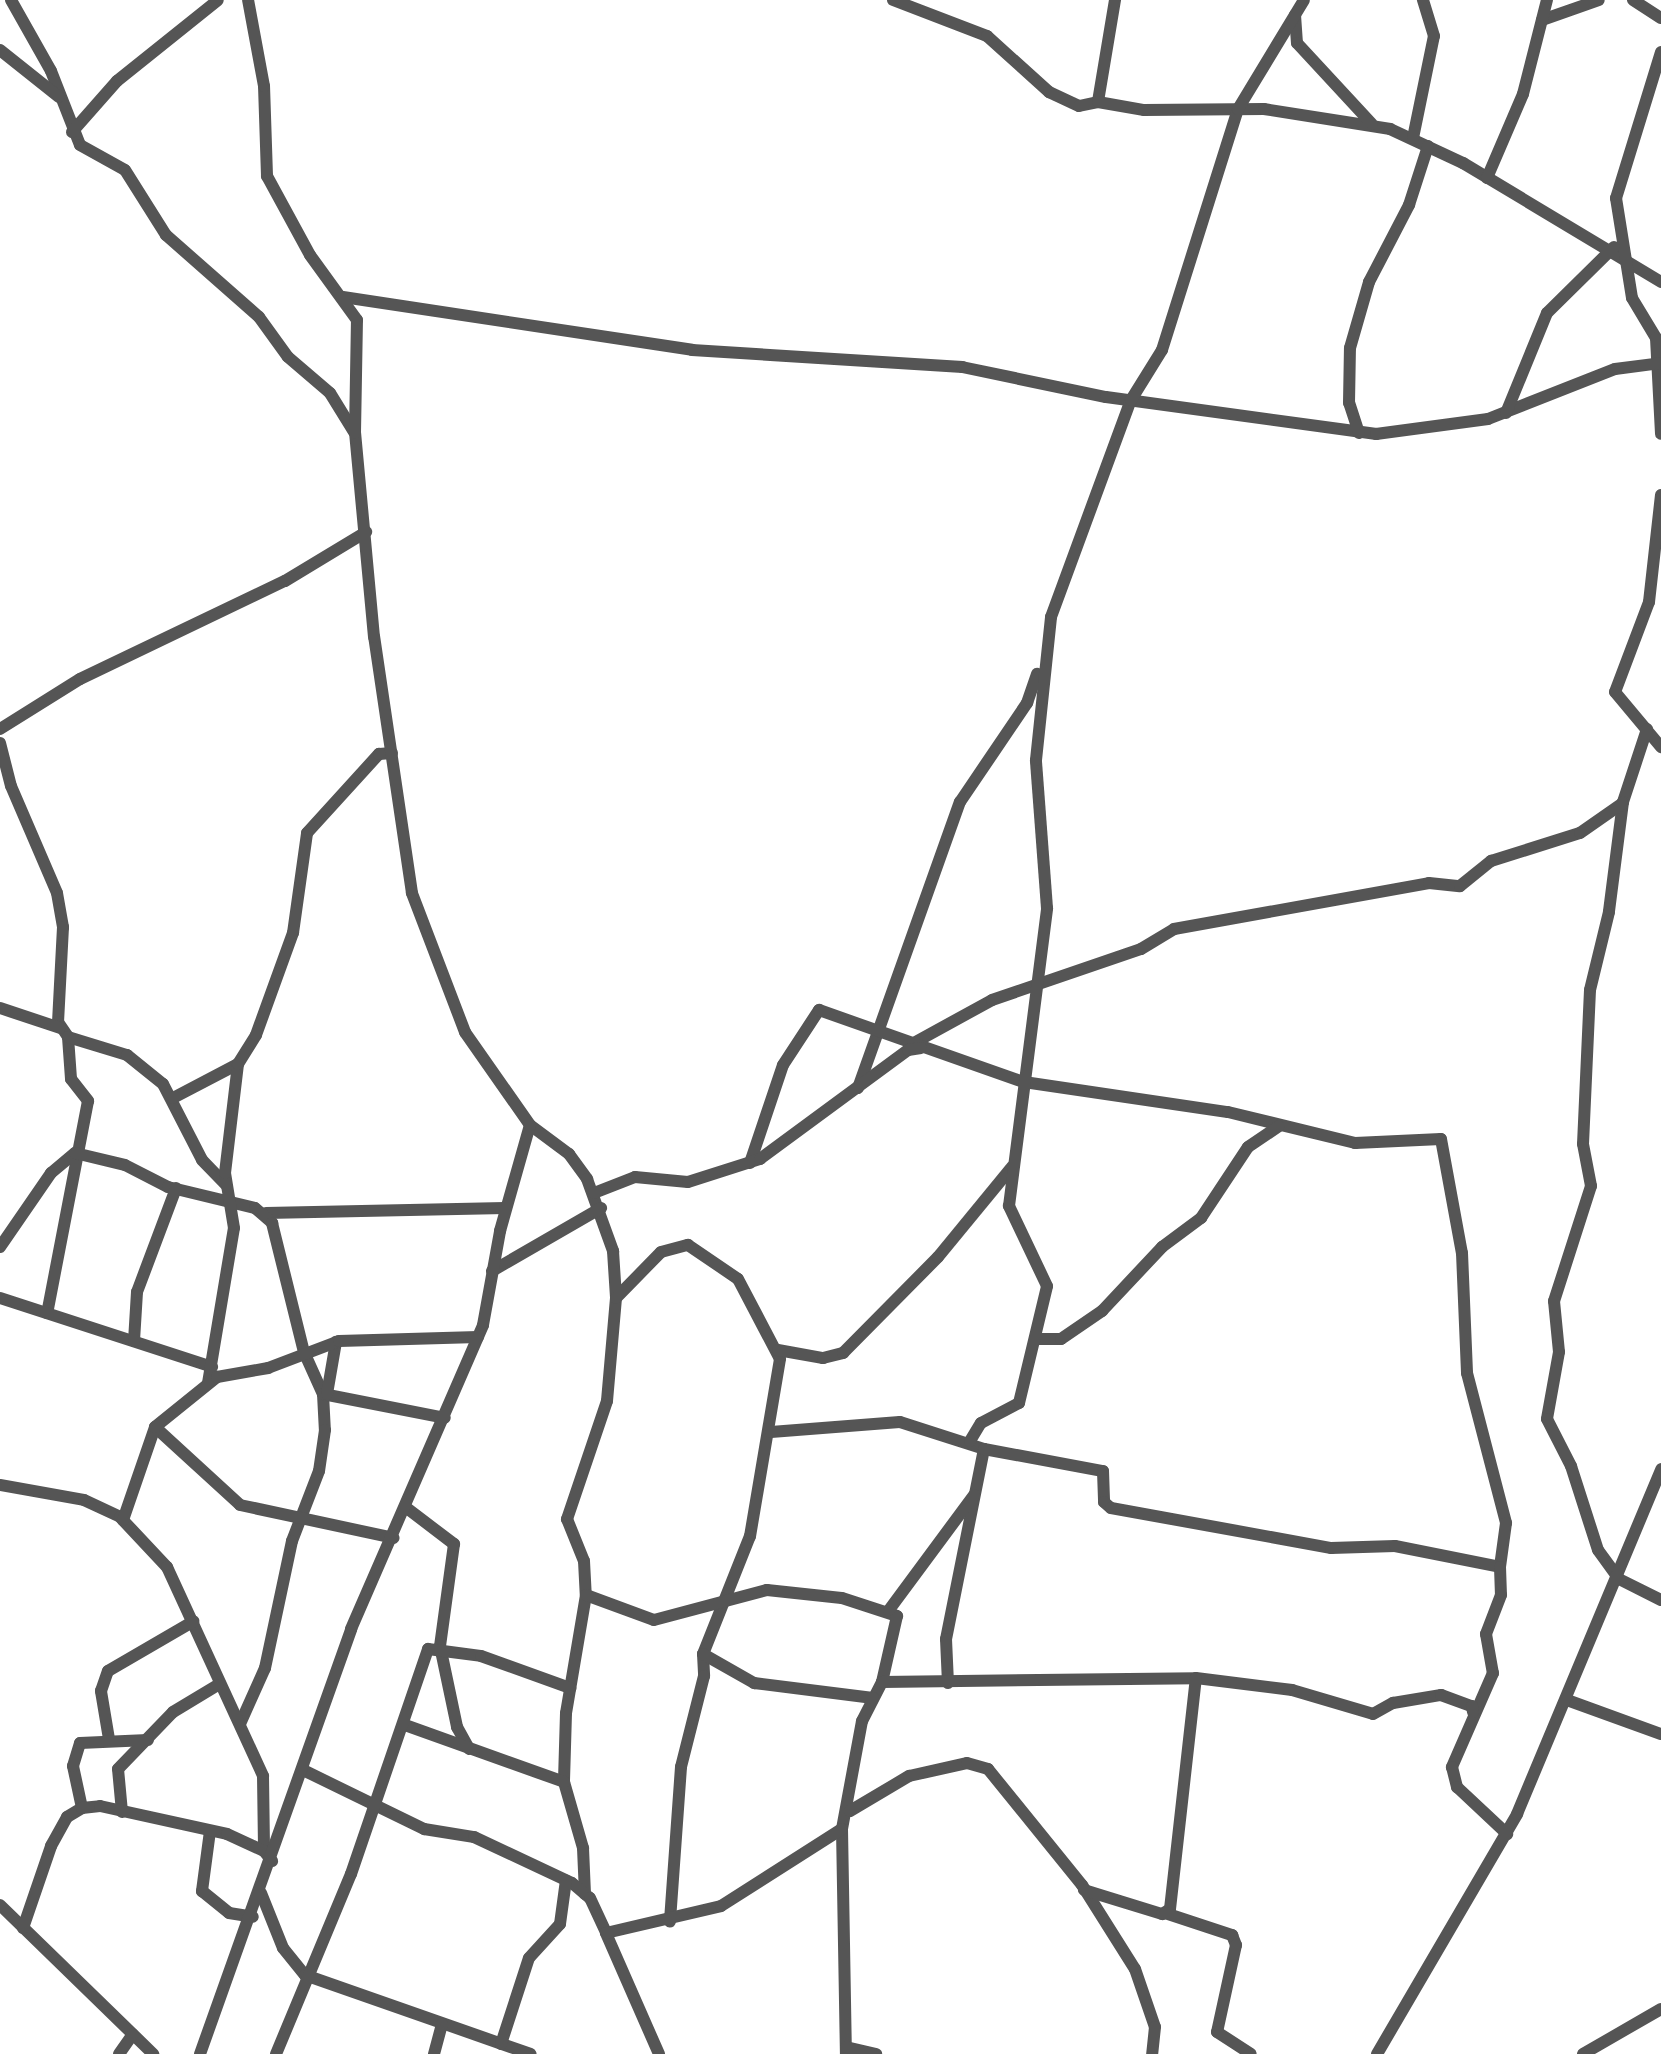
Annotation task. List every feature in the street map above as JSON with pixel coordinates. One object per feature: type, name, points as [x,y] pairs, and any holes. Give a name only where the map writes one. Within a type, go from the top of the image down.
[{"type":"street","points":[[11,0],[80,145],[125,170],[166,235],[218,276],[288,357],[330,393],[355,433]]},
{"type":"street","points":[[72,132],[117,81],[218,0]]},
{"type":"street","points":[[248,0],[264,86],[267,176],[310,254],[357,320],[355,433],[392,753],[422,934],[465,1032],[530,1125],[569,1154],[601,1208],[616,1298],[607,1401],[567,1520],[584,1561],[586,1595],[570,1688],[564,1783],[583,1848],[585,1894]]},
{"type":"street","points":[[893,0],[987,36],[1049,92],[1079,106],[1098,102],[1144,110],[1238,109],[1372,124],[1413,138],[1487,178],[1661,282]]},
{"type":"street","points":[[1098,102],[1115,0]]},
{"type":"street","points":[[970,1441],[981,1423],[1019,1403],[1036,1339],[1045,1273],[1010,1218],[1012,1167],[1047,908],[1037,718],[1058,594],[1131,400],[1162,350],[1238,109],[1304,0]]},
{"type":"street","points":[[1413,138],[1434,36],[1423,0]]},
{"type":"street","points":[[1487,178],[1523,94],[1548,0]]},
{"type":"street","points":[[1542,20],[1599,0]]},
{"type":"street","points":[[1633,0],[1660,17]]},
{"type":"street","points":[[1651,0],[1660,17]]},
{"type":"street","points":[[1295,15],[1302,50],[1372,124]]},
{"type":"street","points":[[0,50],[59,97]]},
{"type":"street","points":[[1661,52],[1639,131],[1618,177],[1623,259],[1632,298],[1656,338],[1661,434]]},
{"type":"street","points":[[1359,433],[1349,403],[1350,348],[1369,282],[1409,205],[1429,146]]},
{"type":"street","points":[[1506,413],[1547,313],[1608,251],[1624,242]]},
{"type":"street","points":[[343,297],[691,350],[962,367],[1131,400],[1227,409],[1359,433],[1417,432],[1506,413],[1615,369],[1659,363]]},
{"type":"street","points":[[330,393],[355,396]]},
{"type":"street","points":[[1661,495],[1649,602],[1615,692],[1661,747]]},
{"type":"street","points":[[0,729],[80,679],[285,581],[366,532]]},
{"type":"street","points":[[859,1087],[881,1033],[922,897],[960,802],[1027,703],[1049,645]]},
{"type":"street","points":[[1647,729],[1623,803],[1590,990],[1583,1144],[1591,1186],[1555,1301],[1559,1352],[1547,1419],[1572,1466],[1598,1550],[1619,1579],[1661,1600]]},
{"type":"street","points":[[0,743],[61,913],[64,1032],[71,1079],[88,1101],[78,1141],[82,1154],[47,1313]]},
{"type":"street","points":[[208,1383],[234,1228],[226,1192],[229,1099],[238,1064],[256,1035],[293,933],[307,833],[379,754],[392,753]]},
{"type":"street","points":[[594,1193],[635,1177],[688,1182],[750,1163],[908,1050],[992,1000],[1140,949],[1174,929],[1429,883],[1460,886],[1491,861],[1580,833],[1623,803]]},
{"type":"street","points":[[0,1008],[127,1055],[173,1098],[202,1160],[226,1192]]},
{"type":"street","points":[[750,1163],[769,1098],[810,1017],[819,1010],[1024,1082],[1227,1112],[1355,1143],[1426,1136],[1444,1145],[1466,1293],[1467,1373],[1506,1523],[1500,1567],[1501,1595],[1486,1634],[1493,1674],[1473,1712],[1454,1758],[1454,1779],[1507,1834]]},
{"type":"street","points":[[173,1098],[238,1064]]},
{"type":"street","points":[[200,2054],[253,1917],[268,1856],[303,1770],[351,1629],[408,1509],[478,1337],[505,1208],[530,1125]]},
{"type":"street","points":[[1036,1339],[1061,1339],[1102,1311],[1162,1247],[1201,1217],[1248,1147],[1279,1126]]},
{"type":"street","points":[[82,1154],[176,1188],[226,1192],[266,1213],[505,1208]]},
{"type":"street","points":[[0,1247],[51,1173],[82,1154]]},
{"type":"street","points":[[778,1350],[823,1358],[843,1353],[938,1257],[1012,1167]]},
{"type":"street","points":[[134,1341],[137,1292],[176,1188]]},
{"type":"street","points":[[492,1271],[601,1208]]},
{"type":"street","points":[[266,1213],[304,1352],[325,1394]]},
{"type":"street","points":[[616,1298],[661,1252],[688,1245],[738,1279],[778,1350],[771,1432],[750,1536],[722,1598],[704,1654],[672,1829],[670,1922]]},
{"type":"street","points":[[0,1298],[212,1367]]},
{"type":"street","points":[[123,1520],[155,1427],[208,1383],[337,1342],[478,1337]]},
{"type":"street","points":[[240,1724],[265,1668],[300,1518],[323,1451],[325,1394],[337,1342]]},
{"type":"street","points":[[325,1394],[445,1418]]},
{"type":"street","points":[[771,1432],[900,1422],[970,1441],[984,1449],[1103,1471],[1104,1502],[1111,1508],[1331,1548],[1395,1546],[1500,1567]]},
{"type":"street","points":[[155,1427],[240,1505],[394,1538]]},
{"type":"street","points":[[948,1683],[946,1639],[979,1489],[984,1449]]},
{"type":"street","points":[[1377,2054],[1507,1834],[1619,1579],[1661,1469]]},
{"type":"street","points":[[0,1485],[84,1500],[123,1520],[167,1567],[194,1621],[218,1685],[240,1724],[263,1776],[268,1856]]},
{"type":"street","points":[[888,1610],[979,1489]]},
{"type":"street","points":[[408,1509],[454,1544],[440,1646],[457,1727],[469,1749]]},
{"type":"street","points":[[586,1595],[654,1620],[722,1598],[767,1590],[888,1610],[897,1616],[898,1631],[882,1682],[873,1698],[855,1748],[850,1811],[842,1829],[846,2050],[876,2054]]},
{"type":"street","points":[[109,1739],[100,1691],[108,1671],[194,1621]]},
{"type":"street","points":[[276,2054],[305,1975],[351,1874],[373,1805],[405,1725],[417,1672],[428,1649],[440,1646],[570,1688]]},
{"type":"street","points":[[704,1654],[754,1683],[873,1698]]},
{"type":"street","points":[[882,1682],[948,1683],[1058,1676],[1196,1678],[1292,1690],[1373,1714],[1393,1703],[1441,1695],[1472,1706],[1473,1712]]},
{"type":"street","points":[[1165,1913],[1196,1678]]},
{"type":"street","points":[[122,1812],[118,1769],[173,1712],[218,1685]]},
{"type":"street","points":[[1567,1700],[1661,1734]]},
{"type":"street","points":[[405,1725],[564,1783]]},
{"type":"street","points":[[82,1808],[75,1749],[80,1742],[109,1739],[148,1740]]},
{"type":"street","points":[[850,1811],[909,1776],[967,1763],[988,1769],[1084,1890],[1144,1989],[1155,2027],[1152,2054]]},
{"type":"street","points":[[303,1770],[435,1833],[474,1837],[566,1880],[585,1894],[606,1933],[659,2054]]},
{"type":"street","points":[[23,1928],[51,1846],[67,1817],[82,1808],[122,1812],[210,1830],[268,1856]]},
{"type":"street","points":[[606,1933],[670,1922],[746,1893],[842,1829]]},
{"type":"street","points":[[210,1830],[202,1891],[229,1913],[253,1917]]},
{"type":"street","points":[[501,2043],[528,1958],[560,1924],[566,1880]]},
{"type":"street","points":[[1084,1890],[1232,1935],[1236,1945],[1217,2032],[1251,2054]]},
{"type":"street","points":[[261,1893],[283,1948],[305,1975],[531,2054]]},
{"type":"street","points":[[0,1905],[153,2054]]},
{"type":"street","points":[[1583,2054],[1661,2009]]},
{"type":"street","points":[[434,2054],[442,2024]]},
{"type":"street","points":[[120,2054],[133,2034]]}]
